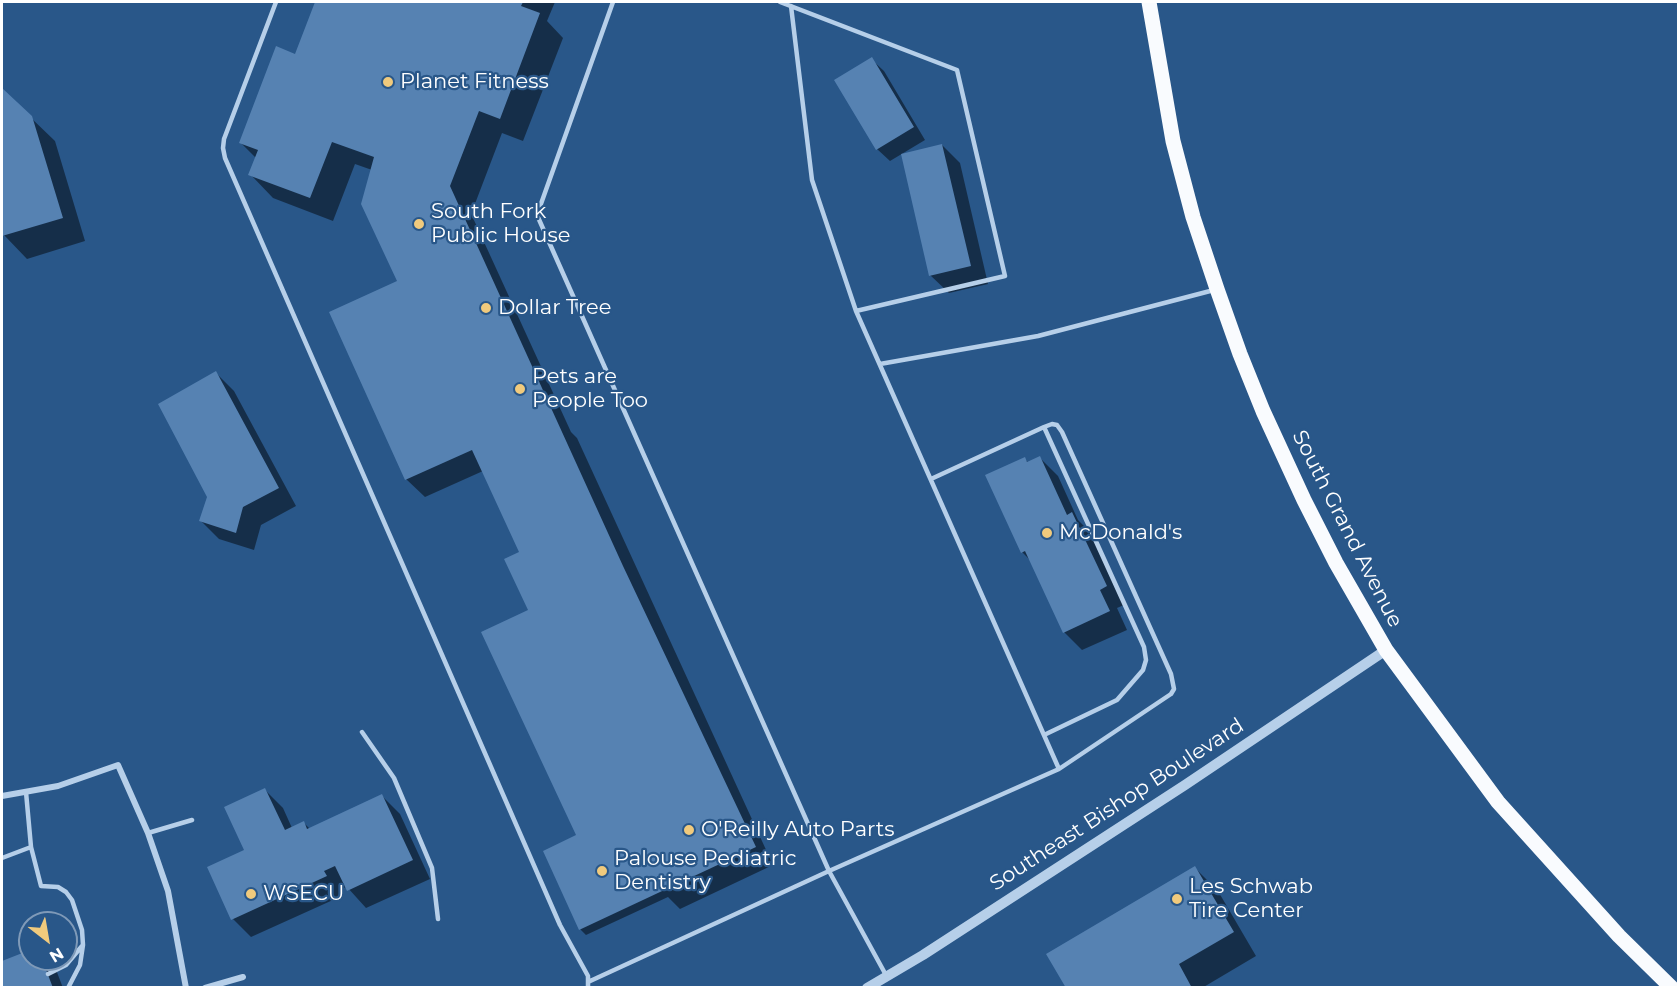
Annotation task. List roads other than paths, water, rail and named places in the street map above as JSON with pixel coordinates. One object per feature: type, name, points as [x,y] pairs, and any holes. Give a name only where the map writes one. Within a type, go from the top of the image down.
[{"type":"main road","name":"South Grand Avenue","points":[[1149,2],[1173,141],[1217,289],[1240,354],[1304,500],[1336,563],[1386,650],[1498,802],[1619,936],[1672,987]]},
{"type":"street","name":"Southeast Bishop Boulevard","points":[[867,987],[887,977],[1185,785],[1386,650]]},
{"type":"street","points":[[2,796],[58,786],[118,765],[148,833],[168,891],[186,987]]},
{"type":"street","points":[[205,987],[243,977]]},
{"type":"lane","points":[[276,2],[224,138],[225,158],[560,925],[588,976],[588,985],[829,871],[1059,769],[1171,694],[1174,688],[1172,674],[1062,432],[1056,425],[1044,427],[931,479]]},
{"type":"lane","points":[[613,2],[537,215],[829,871],[887,977]]},
{"type":"lane","points":[[780,2],[957,70],[1005,276],[856,311]]},
{"type":"lane","points":[[791,6],[812,180],[856,311],[1059,769]]},
{"type":"lane","points":[[880,364],[1038,336],[1217,289]]},
{"type":"lane","points":[[1044,427],[1144,647],[1146,660],[1143,670],[1117,700],[1044,735]]},
{"type":"lane","points":[[362,732],[394,778],[432,868],[438,919]]},
{"type":"lane","points":[[26,792],[31,847],[41,886],[58,887],[66,892],[72,900],[82,930],[83,945],[80,965],[68,987]]},
{"type":"lane","points":[[148,833],[192,820]]},
{"type":"lane","points":[[2,858],[31,847]]},
{"type":"lane","points":[[48,974],[66,965],[83,945]]},
{"type":"place","name":"Planet Fitness","points":[[388,82]]},
{"type":"place","name":"South Fork Public House","points":[[419,224]]},
{"type":"place","name":"Dollar Tree","points":[[486,308]]},
{"type":"place","name":"Pets are People Too","points":[[520,389]]},
{"type":"place","name":"McDonald's","points":[[1047,533]]},
{"type":"place","name":"O'Reilly Auto Parts","points":[[689,830]]},
{"type":"place","name":"Palouse Pediatric Dentistry","points":[[602,871]]},
{"type":"place","name":"WSECU","points":[[251,894]]},
{"type":"place","name":"Les Schwab Tire Center","points":[[1177,899]]}]
